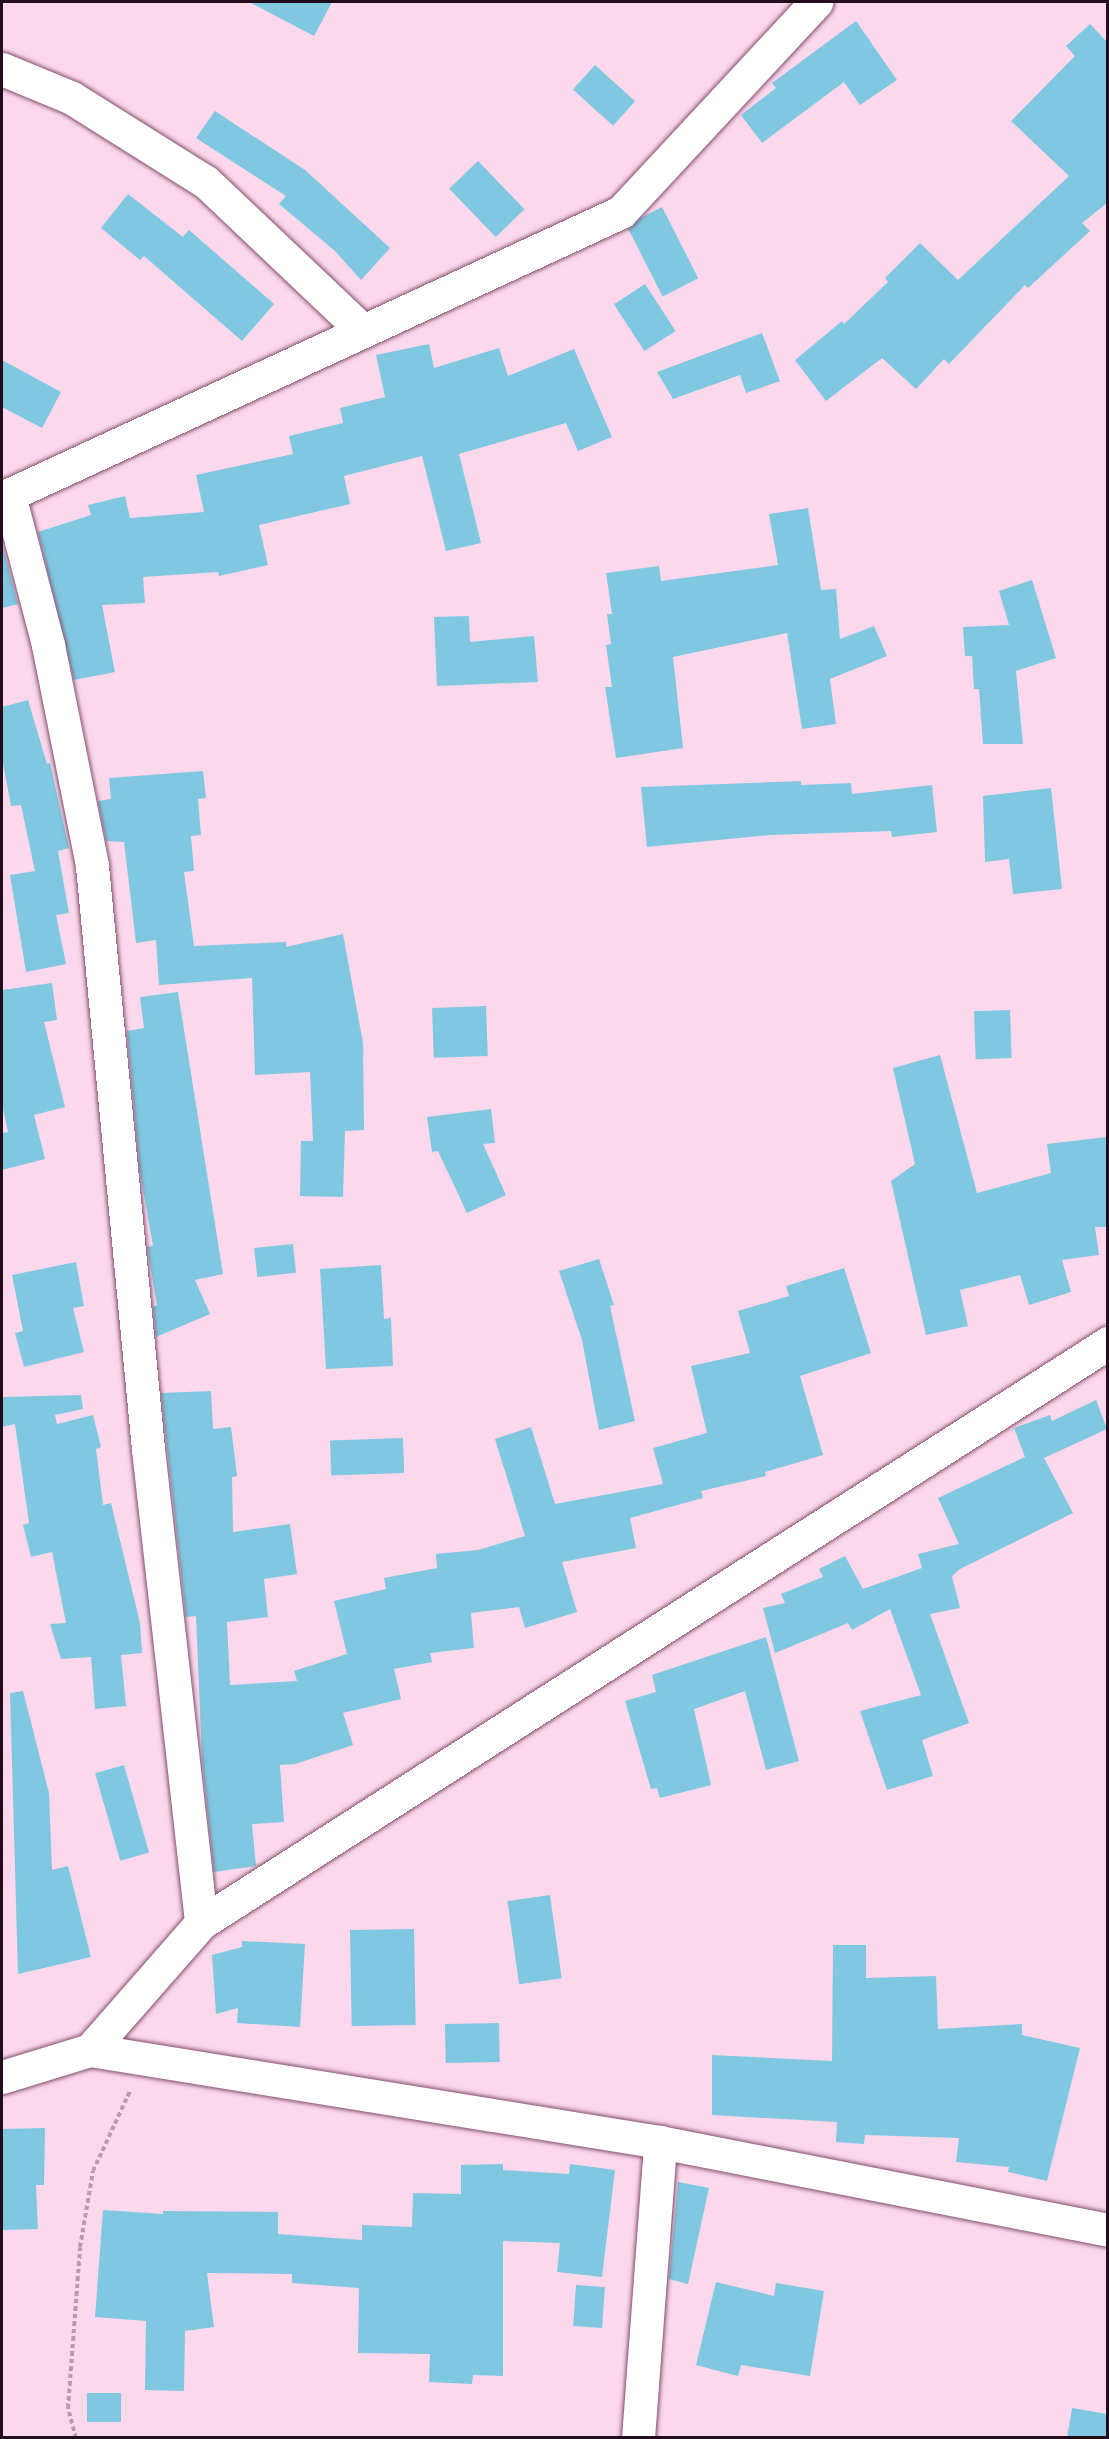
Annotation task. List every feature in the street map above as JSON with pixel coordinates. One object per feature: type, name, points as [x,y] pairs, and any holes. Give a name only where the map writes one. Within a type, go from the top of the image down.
[{"type":"street","points":[[201,1923],[148,1449],[92,866],[48,645],[5,497],[621,212],[816,2]]},
{"type":"street","points":[[2,69],[72,98],[206,182],[363,332]]},
{"type":"street","points":[[90,2050],[201,1923],[1107,1342]]},
{"type":"street","points":[[2,2077],[90,2050],[145,2061],[660,2142],[1107,2230]]},
{"type":"street","points":[[638,2438],[660,2142]]},
{"type":"path","points":[[76,2438],[68,2408],[80,2247],[93,2171],[145,2061]]},
{"type":"building","points":[[249,2],[332,2],[314,36]]},
{"type":"building","points":[[856,21],[897,80],[860,105],[844,82],[762,143],[741,115],[776,88],[772,83]]},
{"type":"building","points":[[1090,24],[1107,42],[1107,203],[1082,223],[1090,231],[1028,288],[1025,285],[949,364],[944,359],[916,389],[882,358],[826,401],[795,360],[842,321],[844,324],[888,282],[885,278],[920,243],[958,280],[1069,176],[1011,121],[1075,56],[1066,46]]},
{"type":"building","points":[[595,65],[635,101],[613,126],[573,90]]},
{"type":"building","points":[[215,111],[305,170],[390,248],[361,280],[335,251],[279,204],[286,196],[196,138]]},
{"type":"building","points":[[478,161],[525,209],[496,237],[449,189]]},
{"type":"building","points":[[128,194],[183,237],[189,230],[274,304],[242,341],[144,256],[140,260],[101,228]]},
{"type":"building","points":[[662,207],[698,278],[663,296],[626,225]]},
{"type":"building","points":[[645,284],[675,331],[644,351],[614,304]]},
{"type":"building","points":[[762,333],[780,381],[746,393],[740,375],[673,399],[657,372]]},
{"type":"building","points":[[429,344],[434,368],[499,348],[508,376],[574,349],[612,437],[578,451],[566,423],[459,454],[481,543],[446,551],[422,456],[344,476],[350,504],[259,525],[268,565],[219,576],[218,572],[143,577],[145,603],[102,605],[115,672],[74,680],[38,532],[91,515],[88,505],[125,496],[130,518],[204,512],[196,475],[293,454],[289,436],[343,423],[340,408],[385,397],[376,355]]},
{"type":"building","points":[[2,360],[61,392],[42,428],[2,407]]},
{"type":"building","points":[[808,508],[821,590],[836,589],[840,639],[874,626],[887,656],[830,679],[836,724],[802,729],[787,633],[673,657],[683,748],[616,758],[605,687],[612,687],[606,645],[611,644],[607,614],[612,614],[606,573],[659,566],[661,581],[778,565],[769,514]]},
{"type":"building","points":[[2,543],[18,604],[2,608]]},
{"type":"building","points":[[1032,580],[1056,658],[1016,671],[1023,744],[983,744],[979,689],[974,689],[972,656],[965,656],[963,627],[1009,625],[999,591]]},
{"type":"building","points":[[469,616],[470,642],[534,636],[538,682],[437,686],[434,617]]},
{"type":"building","points":[[28,700],[47,764],[50,763],[69,848],[58,851],[69,913],[56,915],[66,964],[26,972],[10,875],[35,871],[21,805],[11,806],[2,758],[2,707]]},
{"type":"building","points":[[203,771],[206,798],[198,799],[201,835],[191,836],[194,871],[184,872],[194,946],[286,942],[286,947],[343,934],[363,1043],[364,1130],[345,1131],[343,1197],[300,1196],[301,1141],[313,1141],[310,1072],[255,1075],[252,978],[159,985],[156,940],[136,943],[124,842],[106,841],[98,801],[111,799],[109,778]]},
{"type":"building","points":[[801,781],[801,785],[851,783],[852,794],[932,785],[937,832],[892,837],[891,831],[770,835],[647,847],[641,787]]},
{"type":"building","points":[[1051,788],[1062,889],[1013,894],[1009,859],[985,862],[983,796]]},
{"type":"building","points":[[52,983],[57,1020],[44,1022],[65,1107],[34,1115],[45,1159],[2,1170],[2,1133],[8,1132],[2,1104],[2,990]]},
{"type":"building","points":[[178,992],[223,1274],[195,1280],[210,1314],[156,1337],[153,1307],[157,1305],[147,1247],[153,1246],[140,1172],[127,1031],[144,1028],[140,997]]},
{"type":"building","points":[[486,1006],[488,1056],[434,1058],[432,1008]]},
{"type":"building","points":[[1010,1010],[1012,1058],[976,1059],[974,1011]]},
{"type":"building","points":[[940,1055],[977,1193],[1051,1173],[1047,1144],[1107,1137],[1107,1227],[1095,1227],[1099,1255],[1062,1260],[1071,1292],[1029,1305],[1020,1275],[960,1290],[968,1326],[926,1335],[891,1181],[915,1164],[893,1068]]},
{"type":"building","points":[[491,1109],[495,1143],[483,1144],[506,1195],[467,1213],[438,1151],[432,1152],[427,1117]]},
{"type":"building","points":[[293,1244],[296,1273],[257,1277],[254,1248]]},
{"type":"building","points":[[599,1259],[614,1305],[610,1306],[635,1421],[599,1430],[582,1340],[559,1271]]},
{"type":"building","points":[[76,1262],[84,1306],[73,1308],[84,1352],[24,1367],[15,1333],[23,1331],[12,1275]]},
{"type":"building","points":[[381,1265],[384,1319],[391,1318],[393,1366],[326,1369],[320,1269]]},
{"type":"building","points":[[844,1268],[871,1353],[800,1376],[823,1455],[765,1472],[766,1476],[701,1491],[703,1498],[630,1518],[636,1548],[562,1562],[577,1612],[525,1628],[519,1607],[471,1613],[474,1648],[430,1653],[432,1662],[394,1669],[401,1699],[343,1713],[353,1745],[295,1764],[280,1765],[284,1822],[252,1824],[256,1866],[214,1872],[202,1759],[196,1616],[186,1617],[161,1393],[211,1391],[213,1429],[231,1427],[237,1476],[232,1477],[233,1532],[290,1524],[297,1574],[264,1579],[268,1617],[227,1622],[230,1685],[297,1681],[294,1671],[347,1654],[334,1601],[386,1589],[384,1578],[437,1568],[436,1554],[478,1550],[525,1536],[495,1439],[531,1427],[555,1504],[663,1484],[653,1448],[707,1433],[691,1366],[750,1353],[738,1311],[789,1296],[786,1286]]},
{"type":"building","points":[[81,1395],[83,1409],[55,1415],[57,1424],[93,1415],[101,1447],[96,1449],[103,1505],[111,1503],[140,1623],[142,1653],[121,1655],[126,1706],[95,1709],[91,1657],[61,1659],[50,1624],[66,1623],[52,1552],[31,1557],[23,1525],[29,1523],[15,1424],[2,1427],[2,1397]]},
{"type":"building","points":[[1096,1400],[1107,1429],[1044,1458],[1073,1513],[960,1569],[952,1576],[960,1608],[930,1614],[969,1723],[922,1740],[933,1776],[887,1790],[860,1711],[921,1695],[890,1609],[852,1630],[848,1623],[775,1653],[763,1608],[785,1603],[781,1594],[823,1577],[819,1569],[845,1556],[863,1589],[922,1568],[918,1554],[959,1544],[938,1498],[1025,1457],[1014,1428],[1050,1415],[1052,1421]]},
{"type":"building","points":[[403,1438],[404,1473],[331,1476],[330,1441]]},
{"type":"building","points":[[766,1637],[799,1761],[766,1770],[745,1691],[694,1709],[711,1785],[660,1798],[657,1788],[651,1789],[625,1701],[656,1692],[652,1675]]},
{"type":"building","points":[[23,1691],[49,1793],[52,1870],[68,1866],[91,1957],[18,1974],[10,1693]]},
{"type":"building","points":[[124,1765],[149,1852],[120,1861],[95,1773]]},
{"type":"building","points":[[550,1895],[562,1978],[519,1984],[507,1901]]},
{"type":"building","points":[[414,1929],[416,2025],[352,2026],[350,1930]]},
{"type":"building","points":[[242,1941],[305,1944],[300,2027],[237,2023],[238,2008],[216,2014],[212,1955],[242,1947]]},
{"type":"building","points":[[833,1945],[866,1945],[866,1978],[936,1976],[938,2029],[1022,2024],[1022,2035],[1080,2048],[1047,2181],[1008,2172],[1009,2167],[956,2162],[959,2138],[865,2135],[864,2144],[836,2142],[837,2122],[712,2115],[712,2055],[832,2061]]},
{"type":"building","points":[[499,2023],[500,2062],[446,2063],[445,2024]]},
{"type":"building","points":[[45,2128],[44,2185],[36,2185],[38,2229],[2,2230],[2,2129]]},
{"type":"building","points":[[503,2164],[503,2170],[569,2174],[570,2164],[615,2170],[602,2277],[557,2272],[560,2243],[503,2241],[503,2376],[473,2375],[472,2384],[429,2382],[430,2354],[358,2353],[359,2288],[292,2283],[292,2274],[207,2273],[214,2327],[185,2331],[184,2391],[145,2390],[146,2321],[95,2317],[103,2210],[163,2214],[163,2211],[278,2212],[278,2234],[362,2240],[362,2225],[412,2227],[413,2193],[461,2194],[461,2165]]},
{"type":"building","points":[[678,2182],[709,2188],[688,2284],[669,2279]]},
{"type":"building","points":[[716,2282],[774,2296],[776,2283],[824,2291],[810,2376],[741,2365],[738,2376],[696,2365]]},
{"type":"building","points":[[576,2285],[605,2287],[602,2328],[573,2326]]},
{"type":"building","points":[[87,2393],[121,2393],[121,2422],[87,2422]]},
{"type":"building","points":[[1072,2408],[1107,2414],[1107,2438],[1067,2438]]}]
